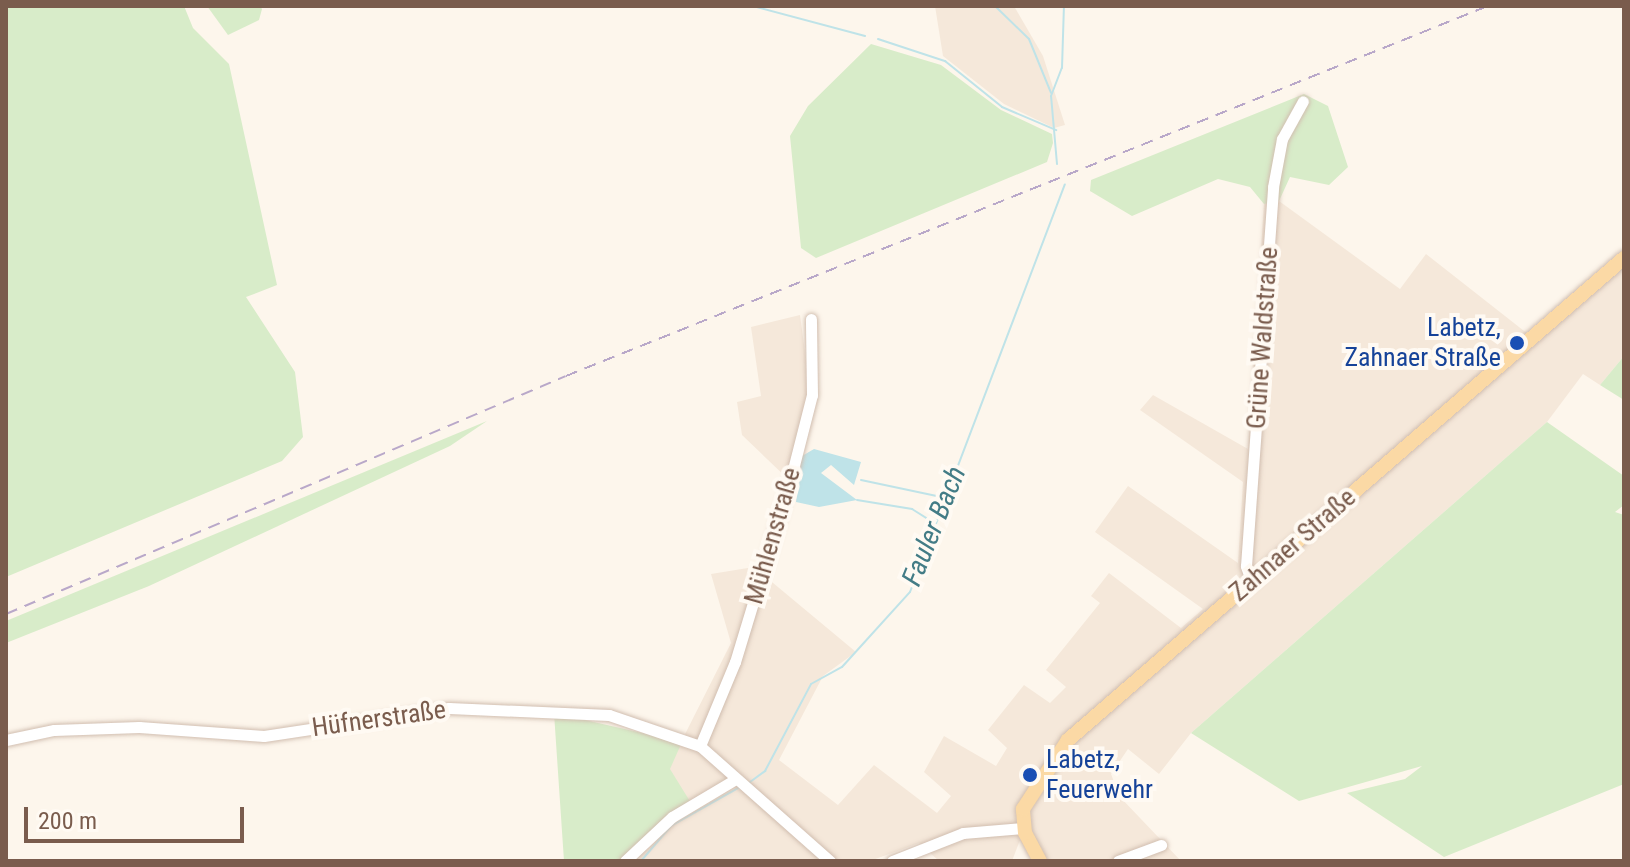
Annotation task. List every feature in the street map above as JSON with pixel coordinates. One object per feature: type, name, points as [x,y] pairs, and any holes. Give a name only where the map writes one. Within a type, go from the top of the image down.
[{"type":"main road","name":"Zahnaer Straße","points":[[1023,828],[1026,796],[1063,746],[1624,258]]},
{"type":"main road","points":[[1023,828],[1040,861]]},
{"type":"street","name":"Grüne Waldstraße","points":[[1251,580],[1246,566],[1273,187],[1282,139],[1303,101]]},
{"type":"street","name":"Mühlenstraße","points":[[700,746],[755,604],[790,481],[812,395],[811,319]]},
{"type":"street","name":"Hüfnerstraße","points":[[6,740],[54,730],[139,727],[264,736],[380,715],[507,707],[635,719],[700,746],[746,793],[828,860]]},
{"type":"street","points":[[625,861],[672,817],[735,781]]},
{"type":"street","points":[[892,861],[963,833],[1023,828]]},
{"type":"street","points":[[1118,861],[1161,845]]},
{"type":"shaded area","points":[[935,6],[1014,6],[1043,56],[1065,125],[1054,128],[1004,104],[943,56]]},
{"type":"shaded area","points":[[1279,201],[1400,289],[1426,254],[1528,334],[1624,265],[1624,356],[1600,385],[1583,374],[1547,422],[1191,733],[1159,774],[1128,749],[1111,774],[1120,797],[1181,861],[1034,861],[1020,840],[1012,861],[939,861],[919,843],[870,861],[621,861],[731,643],[711,574],[754,567],[856,652],[823,676],[779,760],[838,805],[874,765],[937,813],[951,796],[924,772],[944,736],[996,766],[1007,748],[988,730],[1024,685],[1050,703],[1066,687],[1046,670],[1100,603],[1091,596],[1109,573],[1181,628],[1203,609],[1095,532],[1128,486],[1238,563],[1243,482],[1140,410],[1153,395],[1248,449],[1264,204]]},
{"type":"shaded area","points":[[800,315],[810,390],[788,479],[742,435],[737,402],[761,396],[751,327]]},
{"type":"green space","points":[[6,6],[184,6],[193,28],[229,64],[277,285],[246,297],[295,372],[303,437],[282,461],[6,577]]},
{"type":"green space","points":[[207,6],[260,6],[262,9],[259,20],[228,35]]},
{"type":"green space","points":[[871,44],[941,65],[1001,110],[1052,134],[1053,143],[1047,162],[816,258],[801,248],[790,136],[808,106]]},
{"type":"green space","points":[[1304,94],[1328,106],[1348,167],[1329,185],[1290,177],[1279,201],[1264,204],[1250,187],[1218,179],[1132,216],[1090,191],[1091,180]]},
{"type":"green space","points":[[1624,356],[1624,400],[1600,385]]},
{"type":"green space","points":[[487,421],[450,446],[149,586],[6,643],[6,621]]},
{"type":"green space","points":[[1547,422],[1624,476],[1624,505],[1615,512],[1624,515],[1624,784],[1444,857],[1347,793],[1405,779],[1422,766],[1299,801],[1191,733]]},
{"type":"green space","points":[[554,713],[682,742],[670,769],[691,803],[621,861],[564,861]]},
{"type":"water","points":[[814,449],[861,462],[854,485],[831,465],[821,473],[857,500],[819,507],[796,502],[802,456]]},
{"type":"waterway","points":[[753,6],[865,36]]},
{"type":"waterway","points":[[995,6],[1029,39],[1051,93]]},
{"type":"waterway","name":"Fauler Bach","points":[[1057,164],[1051,96],[1062,68],[1064,6]]},
{"type":"waterway","points":[[878,39],[945,61],[1002,107],[1056,130]]},
{"type":"waterway","name":"Fauler Bach","points":[[750,782],[765,771],[811,684],[842,667],[910,592],[1065,185]]},
{"type":"waterway","points":[[861,480],[946,498]]},
{"type":"waterway","points":[[857,500],[912,509],[934,523]]},
{"type":"waterway","name":"Fauler Bach","points":[[641,861],[671,826],[740,787]]},
{"type":"railway","points":[[6,614],[566,376],[1488,6]]},
{"type":"place","name":"Labetz, Zahnaer Straße","points":[[1517,343]]},
{"type":"place","name":"Labetz, Feuerwehr","points":[[1030,775]]}]
